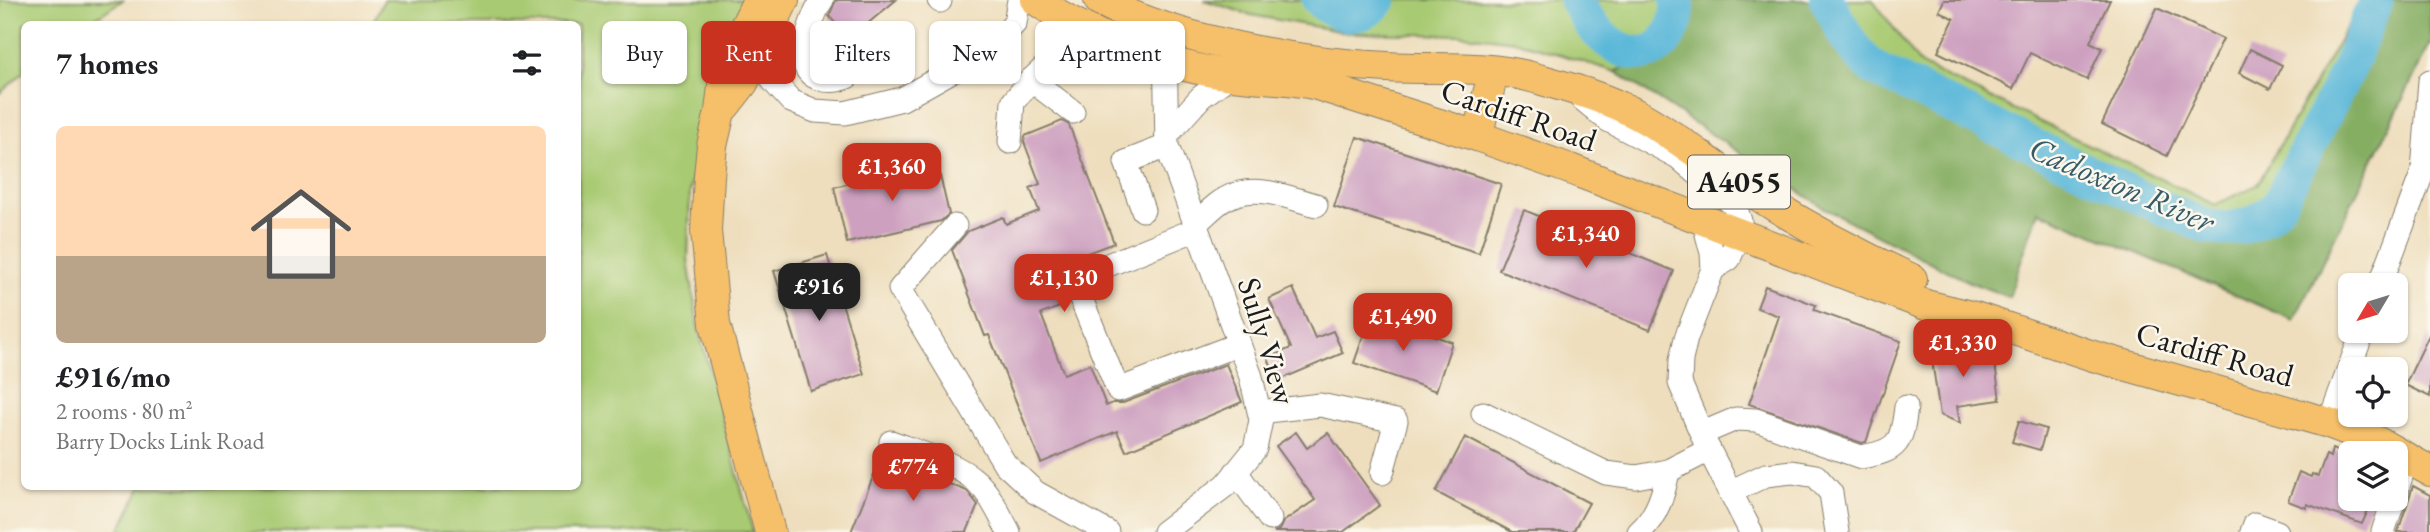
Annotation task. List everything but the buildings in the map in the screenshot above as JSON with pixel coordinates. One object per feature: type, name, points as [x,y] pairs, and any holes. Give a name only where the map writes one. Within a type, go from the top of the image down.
[{"type":"main road","points":[[758,0],[724,77],[712,146],[706,231],[715,324],[770,532]]},
{"type":"main road","points":[[772,21],[783,0]]},
{"type":"main road","name":"Cardiff Road","points":[[1037,0],[1072,20]]},
{"type":"main road","name":"Cardiff Road","points":[[1099,0],[1150,21]]},
{"type":"main road","name":"Cardiff Road","points":[[1185,32],[1299,57],[1365,66],[1494,71],[1532,77],[1567,87],[1637,114],[1672,134],[1807,226],[1864,258],[1934,290],[1975,317]]},
{"type":"main road","name":"Cardiff Road","points":[[1185,64],[1231,75],[1298,80],[1477,136],[1926,305],[1975,317],[2092,356],[2329,422],[2358,433],[2418,464]]},
{"type":"main road","points":[[1477,136],[1494,71]]},
{"type":"main road","points":[[720,112],[742,84]]},
{"type":"street","points":[[813,21],[822,0]]},
{"type":"street","points":[[776,84],[791,101],[815,111],[845,113],[902,99],[991,49],[1015,23],[1019,0]]},
{"type":"street","points":[[1010,142],[1013,103],[1031,80],[1057,56],[1072,20]]},
{"type":"street","points":[[810,30],[803,55],[804,65],[810,72]]},
{"type":"street","points":[[1143,210],[1126,162],[1167,141],[1201,97],[1231,75]]},
{"type":"street","points":[[1031,80],[1073,112]]},
{"type":"street","name":"Sully View","points":[[1164,532],[1189,525],[1226,485],[1255,449],[1261,419],[1251,377],[1167,141],[1166,84]]},
{"type":"street","points":[[1567,87],[1608,120],[1678,157],[1735,206],[1740,221],[1740,233],[1729,259],[1713,269]]},
{"type":"street","points":[[2385,273],[2423,171],[2429,91]]},
{"type":"street","points":[[1239,344],[1118,390],[1073,279],[1196,227],[1223,200],[1236,194],[1267,192],[1315,205]]},
{"type":"street","points":[[1703,219],[1712,253],[1713,269],[1686,338],[1680,383],[1751,532]]},
{"type":"street","points":[[954,226],[900,289],[1005,464],[1035,492],[1107,532]]},
{"type":"street","points":[[2329,422],[2359,343]]},
{"type":"street","points":[[1260,412],[1320,405],[1396,421],[1382,473]]},
{"type":"street","points":[[1483,413],[1606,473],[1636,477],[1668,471],[1736,419],[1756,420],[1861,457],[1879,455],[1894,446],[1903,435],[1906,407]]},
{"type":"street","points":[[891,442],[960,470],[975,481],[993,501],[1009,532]]},
{"type":"street","points":[[1640,532],[1647,526],[1664,492],[1668,471]]},
{"type":"street","points":[[1236,472],[1270,519]]},
{"type":"street","points":[[1730,492],[1766,475],[1792,472],[1816,477],[1831,493],[1838,532]]},
{"type":"street","points":[[2383,532],[2390,511]]},
{"type":"street","points":[[2252,532],[2255,524],[2277,532]]},
{"type":"green space","points":[[0,0],[123,0],[91,21],[21,21],[21,75],[0,93]]},
{"type":"green space","points":[[384,0],[750,0],[741,21],[701,21],[701,84],[716,84],[705,110],[690,191],[688,259],[698,327],[753,532],[119,532],[140,490],[581,490],[581,21],[374,21]]},
{"type":"green space","points":[[1204,0],[1677,0],[1677,14],[1674,26],[1660,45],[1616,72],[1516,41],[1465,35],[1350,33],[1251,15]]},
{"type":"green space","points":[[1677,0],[1827,0],[1853,46],[1875,69],[2046,152],[2206,215],[2239,214],[2268,198],[2347,71],[2376,0],[2430,0],[2430,44],[2294,320],[2038,211],[2009,297],[1967,281],[1826,209],[1616,72],[1650,52],[1668,36],[1677,14]]},
{"type":"green space","points":[[1827,0],[1873,0],[1921,65],[2215,205],[2257,185],[2362,0],[2376,0],[2347,71],[2266,216],[2249,225],[2156,205],[1875,69],[1853,46]]},
{"type":"waterway","name":"Cadoxton River","points":[[1319,0],[1334,10],[1350,14],[1365,11],[1379,0]]},
{"type":"waterway","name":"Cadoxton River","points":[[1576,0],[1589,21],[1608,41],[1628,52],[1639,53],[1650,52],[1668,37],[1676,19],[1677,0]]},
{"type":"waterway","name":"Cadoxton River","points":[[1827,0],[1853,46],[1875,69],[2156,205],[2207,227],[2227,229],[2249,225],[2266,216],[2278,205],[2347,71],[2376,0]]}]
